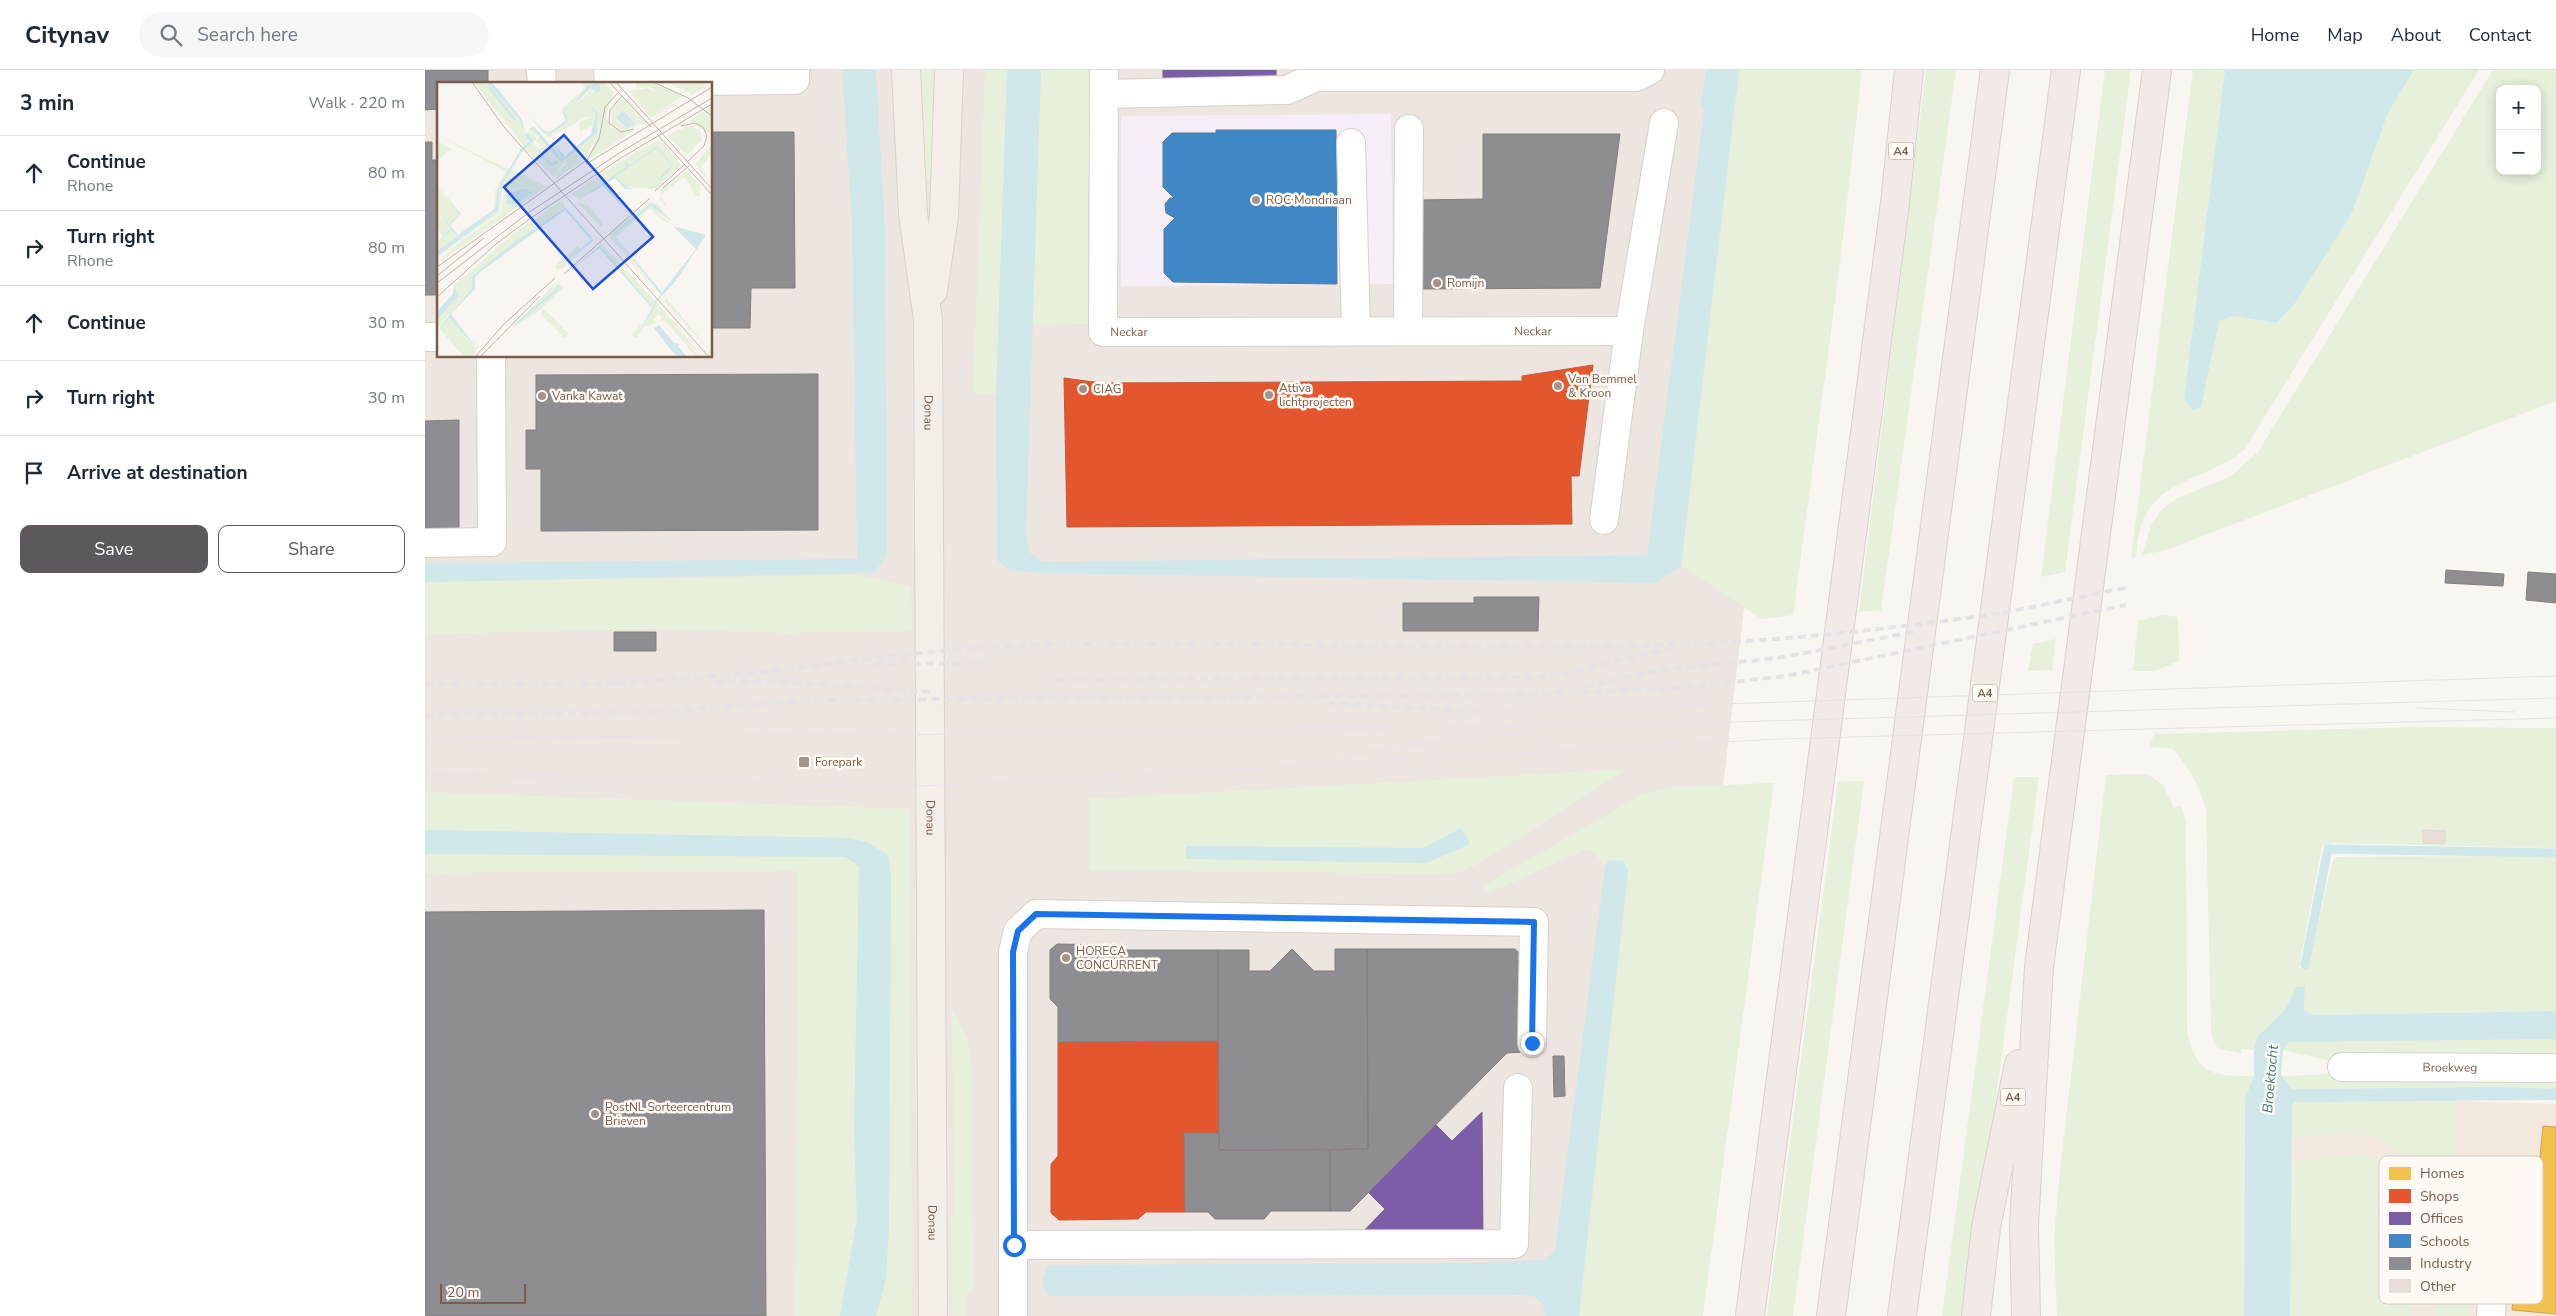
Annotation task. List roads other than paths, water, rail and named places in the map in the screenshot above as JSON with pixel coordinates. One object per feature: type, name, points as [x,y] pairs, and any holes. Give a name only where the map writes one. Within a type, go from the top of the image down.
[{"type":"highway","name":"A4","points":[[1750,1316],[1887,272],[1909,70]]},
{"type":"highway","points":[[1831,1316],[1995,70]]},
{"type":"highway","name":"A4","points":[[1902,1316],[2066,70]]},
{"type":"highway","name":"A4","points":[[1976,1316],[1986,1227],[2039,967],[2157,70]]},
{"type":"highway","name":"A4","points":[[2026,1316],[2024,1225],[2039,967]]},
{"type":"main road","name":"Donau","points":[[906,70],[913,214],[929,320],[933,1316]]},
{"type":"main road","name":"Donau","points":[[929,320],[944,216],[949,70]]},
{"type":"street","points":[[608,70],[609,82],[795,80],[795,70]]},
{"type":"street","points":[[1104,82],[1287,90],[1316,78],[1386,73],[1636,77],[1649,70]]},
{"type":"street","name":"Neckar","points":[[1104,82],[1103,332],[1629,331]]},
{"type":"street","points":[[1604,520],[1629,331],[1664,123]]},
{"type":"street","points":[[1408,331],[1409,129]]},
{"type":"street","points":[[1351,143],[1356,331]]},
{"type":"street","points":[[425,543],[492,542],[491,358]]},
{"type":"street","points":[[1013,1316],[1013,952],[1018,931],[1036,914],[1534,922],[1532,1043]]},
{"type":"street","name":"Broekweg","points":[[2342,1066],[2556,1068]]},
{"type":"street","points":[[1014,1245],[1513,1244],[1519,1088]]},
{"type":"water","points":[[842,70],[876,70],[885,230],[887,541],[886,556],[874,573],[425,582],[425,563],[857,559],[852,225]]},
{"type":"water","points":[[1007,70],[1041,70],[1026,533],[1030,553],[1043,562],[1647,555],[1704,111],[1701,103],[1706,70],[1739,70],[1681,566],[1656,583],[1038,573],[1009,570],[997,560],[996,394]]},
{"type":"water","points":[[2225,70],[2414,70],[2388,113],[2352,213],[2296,302],[2277,323],[2233,316],[2219,321],[2201,407],[2193,411],[2184,398]]},
{"type":"water","points":[[1461,828],[1470,844],[1427,863],[1186,859],[1186,846],[1423,848]]},
{"type":"water","points":[[425,830],[849,838],[867,842],[888,855],[891,876],[889,1225],[886,1279],[876,1316],[840,1316],[857,1219],[854,1132],[859,866],[845,857],[425,854]]},
{"type":"water","points":[[1610,860],[1623,861],[1628,870],[1579,1316],[1545,1316],[1543,1304],[1535,1297],[1524,1295],[1050,1296],[1043,1285],[1044,1274],[1049,1265],[1486,1263],[1545,1260],[1555,1250],[1605,866]]},
{"type":"water","name":"Broektocht","points":[[2297,986],[2305,987],[2304,1010],[2313,1015],[2556,1011],[2556,1039],[2289,1042],[2283,1050],[2281,1075],[2292,1089],[2506,1087],[2556,1089],[2556,1100],[2295,1102],[2292,1105],[2290,1316],[2244,1316],[2245,1099],[2254,1076],[2254,1050],[2257,1037],[2284,1011]]},
{"type":"waterway","points":[[2305,965],[2328,849],[2554,853]]},
{"type":"tram line","points":[[1485,712],[2556,676]]},
{"type":"tram line","points":[[425,738],[994,734],[1629,725],[2556,698]]},
{"type":"tram line","points":[[2416,708],[2514,712]]},
{"type":"tram line","points":[[425,774],[895,787],[1045,781],[1778,739],[2556,718]]},
{"type":"tram line","points":[[1334,757],[1444,741],[1542,732]]},
{"type":"railway","points":[[2003,613],[2129,587]]},
{"type":"railway","points":[[425,715],[652,712],[816,700],[1505,695],[1680,688],[1786,676],[2126,605]]},
{"type":"railway","points":[[617,683],[743,674],[963,649],[1036,645],[1199,644],[1526,647],[1689,644],[1849,632],[2010,612]]},
{"type":"railway","points":[[1585,687],[1659,670],[1778,658],[1913,632]]},
{"type":"railway","points":[[1044,680],[1549,677],[1668,649]]},
{"type":"railway","points":[[874,664],[993,663]]},
{"type":"railway","points":[[715,682],[769,681],[932,692]]},
{"type":"railway","points":[[425,684],[623,683]]},
{"type":"railway","points":[[1327,703],[1485,712]]},
{"type":"place","name":"ROC Mondriaan","points":[[1256,200]]},
{"type":"place","name":"Romijn","points":[[1437,283]]},
{"type":"place","name":"Van Bemmel & Kroon","points":[[1558,386]]},
{"type":"place","name":"CIAG","points":[[1083,389]]},
{"type":"place","name":"Attiva lichtprojecten","points":[[1269,395]]},
{"type":"place","name":"Vanka Kawat","points":[[542,396]]},
{"type":"place","name":"Forepark","points":[[804,762]]},
{"type":"place","name":"HORECA CONCURRENT","points":[[1066,958]]},
{"type":"place","name":"PostNL Sorteercentrum Brieven","points":[[595,1114]]}]
